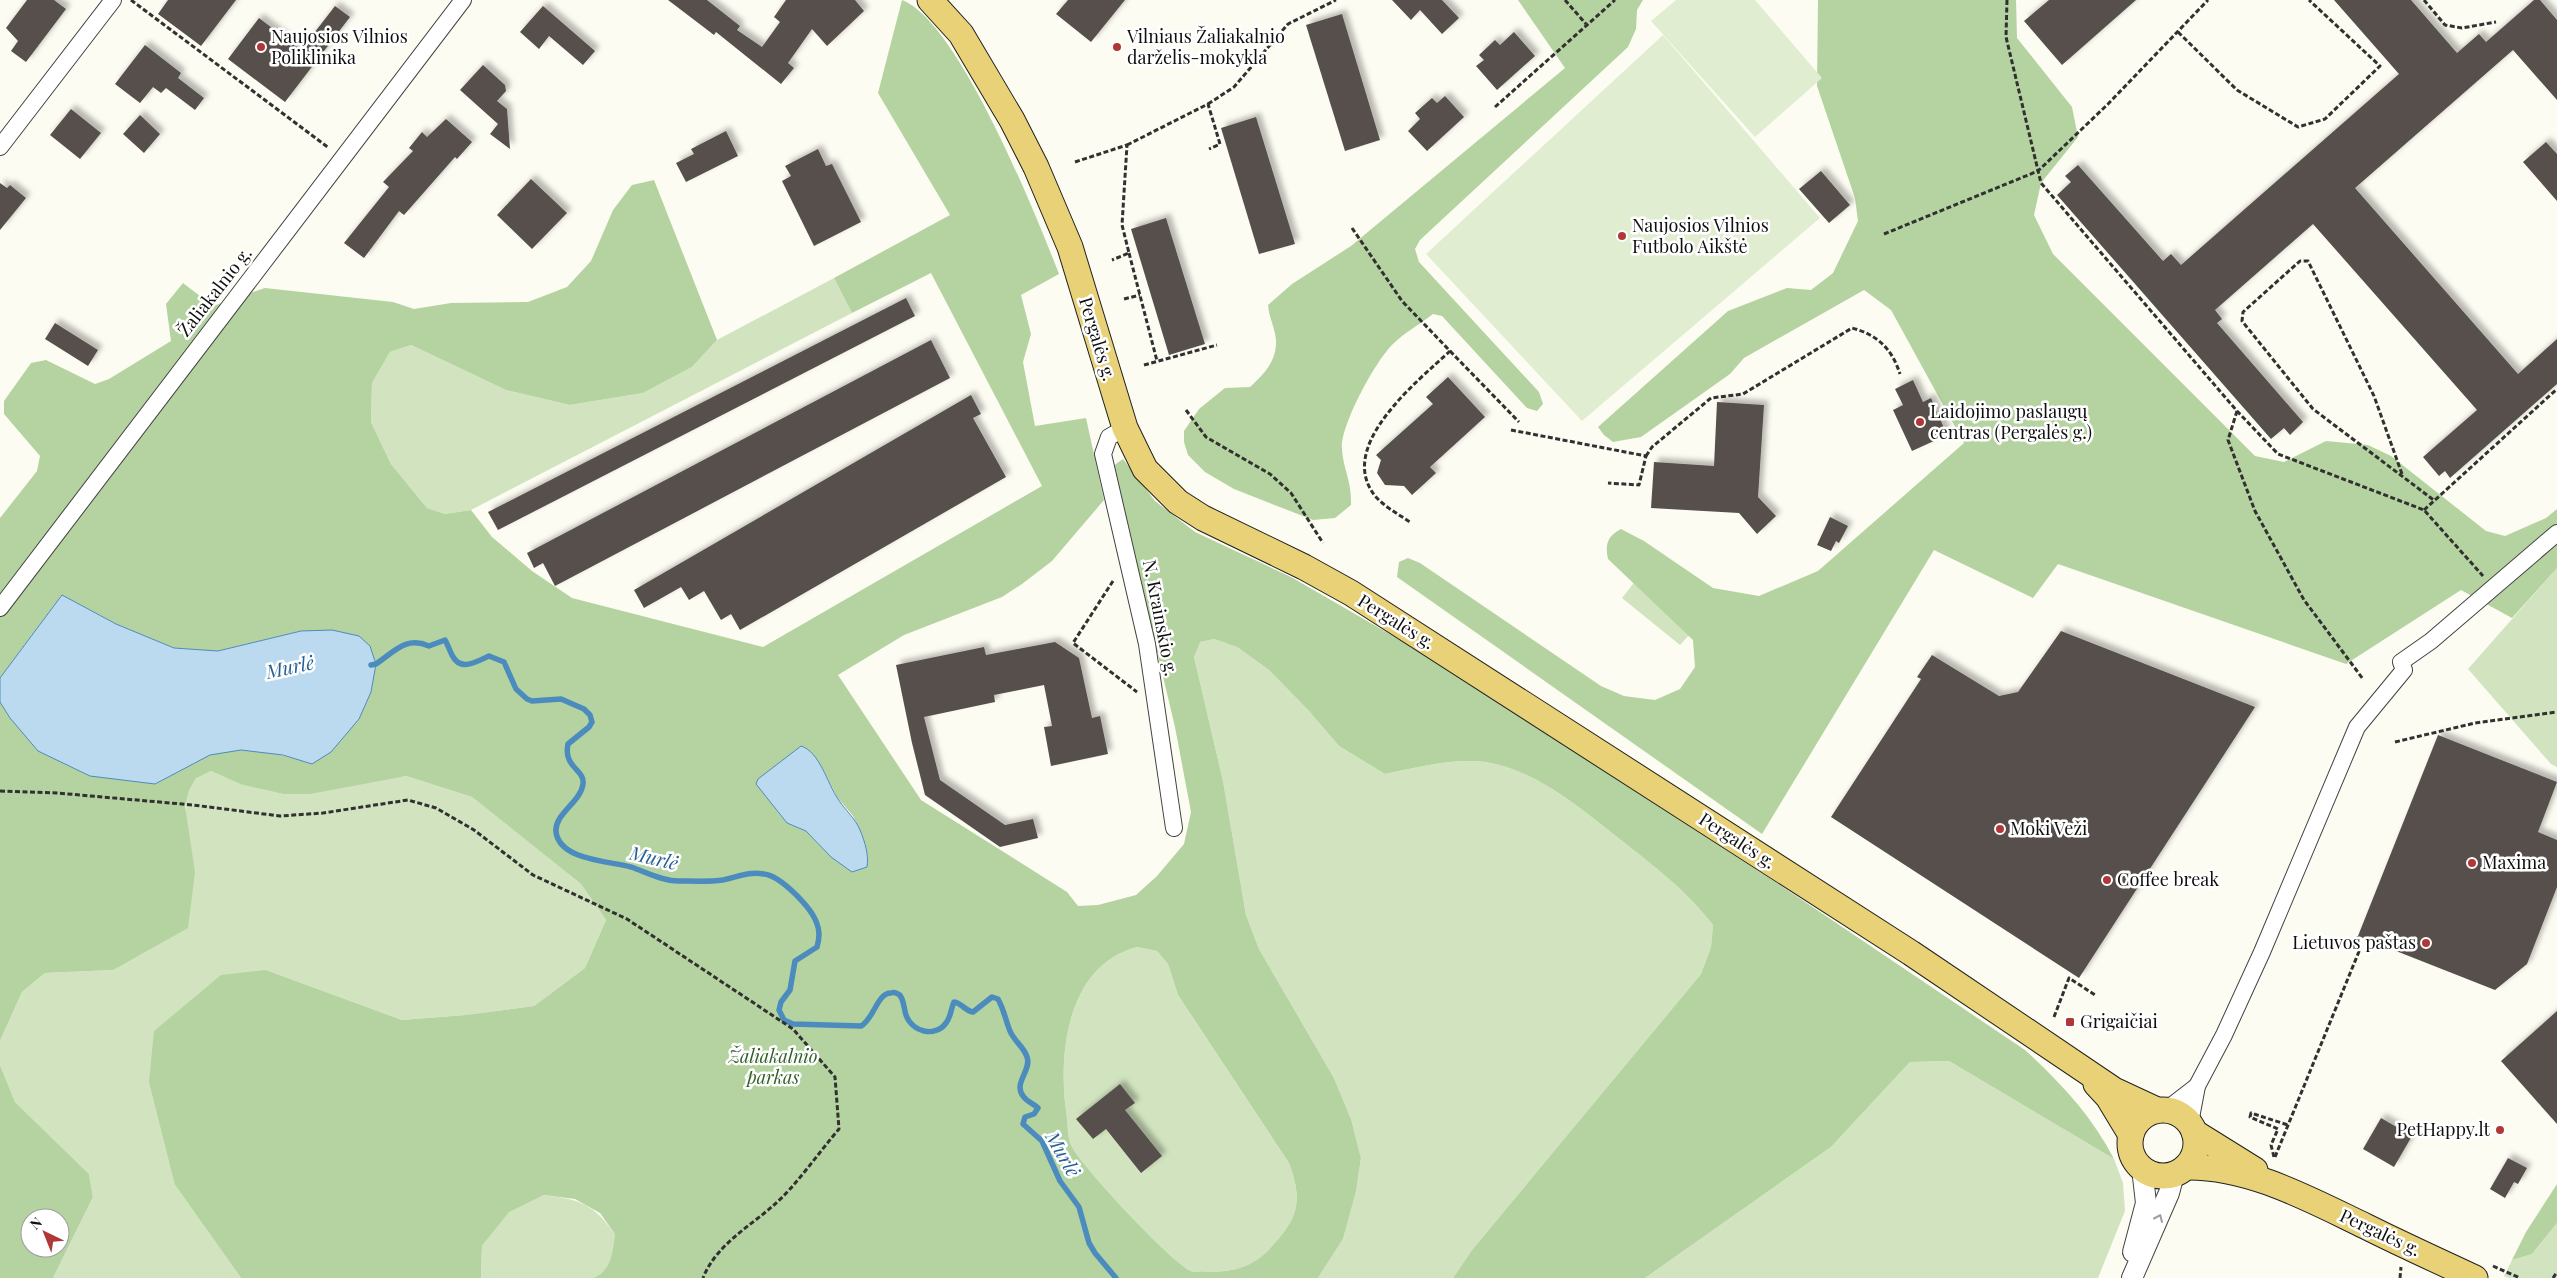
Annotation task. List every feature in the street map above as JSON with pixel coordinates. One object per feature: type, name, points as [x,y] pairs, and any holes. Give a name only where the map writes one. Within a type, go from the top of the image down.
[{"type":"main road","name":"Pergalės g.","points":[[930,0],[961,34],[1012,120],[1058,215],[1124,428],[1145,470],[1178,502],[1203,518],[1312,571],[1405,627],[1911,953],[2114,1090],[2161,1110]]},
{"type":"main road","name":"Pergalės g.","points":[[2080,1068],[2108,1097],[2131,1135]]},
{"type":"main road","points":[[2161,1110],[2183,1117],[2192,1128],[2195,1150],[2180,1170],[2163,1176],[2152,1174],[2142,1168],[2132,1153],[2131,1135],[2140,1119],[2161,1110]]},
{"type":"main road","name":"Pergalės g.","points":[[2192,1128],[2284,1189]]},
{"type":"main road","name":"Pergalės g.","points":[[2180,1170],[2210,1166],[2228,1170],[2284,1189],[2475,1278]]},
{"type":"street","points":[[0,147],[113,0]]},
{"type":"street","name":"Žaliakalnio g.","points":[[0,608],[463,0]]},
{"type":"street","name":"N. Krainskio g.","points":[[1124,428],[1109,436],[1103,454],[1147,644],[1174,828]]},
{"type":"street","points":[[2192,1128],[2197,1086],[2224,1035],[2262,952],[2357,728],[2404,670],[2401,662],[2431,641],[2557,533]]},
{"type":"street","points":[[2161,1110],[2197,1086]]},
{"type":"street","points":[[2127,1278],[2146,1203],[2142,1168]]},
{"type":"street","points":[[2132,1278],[2180,1170]]},
{"type":"path","points":[[131,0],[328,148]]},
{"type":"path","points":[[1075,162],[1127,146],[1208,104],[1234,87],[1288,24],[1336,0]]},
{"type":"path","points":[[1565,0],[1586,24]]},
{"type":"path","points":[[1495,107],[1615,0]]},
{"type":"path","points":[[2007,0],[2006,37],[2041,182],[2237,411],[2278,454],[2424,510],[2494,588]]},
{"type":"path","points":[[1884,234],[2038,171],[2108,104],[2208,0]]},
{"type":"path","points":[[2178,32],[2237,90],[2298,127],[2325,119],[2380,66],[2309,0]]},
{"type":"path","points":[[2424,0],[2445,25],[2462,28],[2496,22]]},
{"type":"path","points":[[1208,104],[1220,144],[1209,149]]},
{"type":"path","points":[[1127,146],[1122,225],[1157,361]]},
{"type":"path","points":[[1352,228],[1402,301],[1519,422]]},
{"type":"path","points":[[1112,260],[1129,252]]},
{"type":"path","points":[[2402,474],[2374,396],[2308,261],[2300,261],[2243,312],[2242,321],[2313,409],[2435,500]]},
{"type":"path","points":[[1124,299],[1140,295]]},
{"type":"path","points":[[1608,483],[1639,485],[1646,456],[1652,447],[1711,398],[1743,394],[1852,328],[1868,332],[1894,355],[1900,374]]},
{"type":"path","points":[[1144,365],[1217,345]]},
{"type":"path","points":[[1410,522],[1391,510],[1375,496],[1365,476],[1365,458],[1385,415],[1396,402],[1450,351]]},
{"type":"path","points":[[2424,510],[2557,389]]},
{"type":"path","points":[[1186,410],[1206,437],[1270,474],[1291,493],[1323,543]]},
{"type":"path","points":[[2237,411],[2228,440],[2255,511],[2304,600],[2363,679]]},
{"type":"path","points":[[1511,430],[1646,456]]},
{"type":"path","points":[[1112,584],[1073,643],[1156,706]]},
{"type":"path","points":[[2395,742],[2475,723],[2557,712]]},
{"type":"path","points":[[0,791],[184,804],[280,816],[323,813],[408,800],[436,808],[474,830],[533,875],[627,920],[793,1029],[834,1077],[838,1129],[776,1204],[735,1235],[706,1269],[703,1278]]},
{"type":"path","points":[[2288,1125],[2251,1113],[2250,1117],[2278,1129],[2271,1145],[2275,1158],[2360,949],[2358,936]]},
{"type":"path","points":[[2054,1017],[2069,978],[2095,995]]},
{"type":"path","points":[[2400,1278],[2401,1264]]},
{"type":"path","points":[[2553,1278],[2557,1272]]},
{"type":"green space","name":"Žaliakalnio parkas","points":[[902,0],[924,16],[947,44],[971,81],[1014,167],[1048,246],[1059,274],[1021,295],[1031,334],[1023,362],[1035,426],[1086,418],[1104,500],[1052,561],[1022,584],[1002,597],[904,635],[838,675],[921,800],[1067,892],[1078,906],[1098,905],[1136,895],[1157,876],[1184,844],[1191,812],[1175,727],[1113,466],[1123,459],[1155,501],[1195,532],[1291,577],[1414,648],[1777,883],[2025,1050],[2051,1075],[2086,1114],[2114,1159],[1949,1061],[1910,1062],[1831,1147],[1645,1278],[1453,1278],[1472,1250],[1701,974],[1711,947],[1713,925],[1681,890],[1658,870],[1571,802],[1535,779],[1495,764],[1475,761],[1441,763],[1385,774],[1339,746],[1309,711],[1269,670],[1237,647],[1214,639],[1200,642],[1194,657],[1223,781],[1246,915],[1259,949],[1334,1078],[1351,1119],[1361,1158],[1356,1192],[1343,1239],[1318,1278],[593,1278],[604,1271],[608,1265],[615,1234],[600,1213],[575,1199],[544,1195],[509,1212],[482,1246],[481,1278],[241,1278],[175,1185],[149,1082],[154,1031],[221,975],[266,970],[402,1020],[465,1015],[534,1006],[585,968],[606,920],[581,884],[472,797],[406,776],[310,794],[284,794],[240,784],[211,771],[196,778],[189,790],[185,806],[195,872],[188,928],[113,970],[45,973],[22,992],[0,1041],[0,702],[10,718],[155,784],[210,755],[235,750],[261,751],[312,764],[301,631],[218,651],[174,648],[116,624],[62,595],[0,678],[0,518],[37,471],[40,456],[4,414],[4,401],[31,363],[46,360],[95,384],[109,379],[171,341],[166,304],[183,283],[213,306],[265,288],[393,302],[414,309],[451,303],[528,302],[567,287],[591,261],[613,210],[632,185],[654,180],[717,340],[692,367],[643,393],[570,405],[506,390],[411,345],[390,352],[372,383],[371,422],[391,464],[427,508],[445,514],[471,510],[492,537],[532,571],[572,598],[763,647],[1042,486],[931,273],[852,313],[834,278],[950,215],[878,93]],"holes":[[[820,764],[837,797],[853,816],[860,831],[868,858],[831,857],[806,831],[787,823],[777,811]],[[1137,947],[1157,951],[1168,964],[1178,995],[1289,1163],[1297,1197],[1293,1216],[1282,1235],[1266,1252],[1243,1267],[1226,1271],[1194,1272],[1181,1264],[1147,1233],[1108,1191],[1071,1145],[1068,1133],[1064,1087],[1064,1063],[1067,1037],[1073,1013],[1082,991],[1096,972],[1114,957]]]},
{"type":"green space","points":[[1518,0],[1643,0],[1637,10],[1636,29],[1628,47],[1420,240],[1415,249],[1419,262],[1539,392],[1543,404],[1537,411],[1527,408],[1442,316],[1433,314],[1393,344],[1378,364],[1360,394],[1347,425],[1342,449],[1350,489],[1351,505],[1335,518],[1313,520],[1234,489],[1205,472],[1188,455],[1184,442],[1184,431],[1199,409],[1225,388],[1250,387],[1269,366],[1276,348],[1276,340],[1268,305],[1292,284],[1351,246],[1565,68]]},
{"type":"green space","points":[[1676,0],[1755,0],[1822,78],[1755,137],[1651,21]]},
{"type":"green space","points":[[1818,0],[2016,0],[2017,38],[2072,107],[2078,137],[2041,183],[2034,215],[2053,254],[2255,456],[2284,462],[2326,441],[2368,445],[2391,456],[2486,531],[2505,536],[2546,518],[2557,509],[2557,568],[2512,618],[2461,590],[2346,664],[2058,564],[2033,598],[1934,550],[1762,834],[1397,577],[1399,562],[1408,558],[1420,563],[1601,686],[1624,696],[1655,700],[1680,689],[1695,667],[1693,640],[1608,559],[1608,541],[1616,532],[1621,529],[1644,541],[1713,588],[1759,596],[1818,571],[1964,443],[1891,310],[1864,290],[1744,358],[1730,374],[1641,437],[1613,442],[1598,427],[1728,311],[1787,288],[1811,290],[1833,273],[1858,221],[1855,198],[1817,86]]},
{"type":"green space","name":"Naujosios Vilnios Futbolo Aikštė","points":[[1663,35],[1820,218],[1582,421],[1426,254]]},
{"type":"green space","points":[[834,278],[852,313],[471,510],[445,514],[427,508],[391,464],[371,422],[372,383],[390,352],[411,345],[506,390],[570,405],[643,393],[692,367],[717,340]]},
{"type":"green space","points":[[1655,556],[1717,604],[1680,645],[1622,598]]},
{"type":"green space","points":[[2557,568],[2557,767],[2551,764],[2468,669]]},
{"type":"green space","points":[[1214,639],[1237,647],[1269,670],[1309,711],[1339,746],[1385,774],[1441,763],[1475,761],[1515,770],[1535,779],[1571,802],[1658,870],[1703,912],[1713,925],[1711,947],[1701,974],[1472,1250],[1453,1278],[1318,1278],[1343,1239],[1356,1192],[1361,1158],[1351,1119],[1334,1078],[1259,949],[1246,915],[1223,781],[1194,657],[1199,642]]},
{"type":"green space","points":[[211,771],[240,784],[369,781],[406,776],[472,797],[581,884],[606,920],[585,968],[534,1006],[465,1015],[402,1020],[266,970],[175,1185],[241,1278],[53,1278],[63,1258],[70,1258],[70,1244],[93,1197],[89,1174],[15,1102],[0,1065],[0,1041],[22,992],[45,973],[113,970],[195,872],[186,822],[186,808],[190,785],[200,775]]},
{"type":"green space","points":[[1137,947],[1157,951],[1168,964],[1178,995],[1289,1163],[1297,1197],[1293,1216],[1282,1235],[1266,1252],[1243,1267],[1226,1271],[1196,1272],[1181,1264],[1147,1233],[1108,1191],[1071,1145],[1068,1133],[1064,1087],[1064,1063],[1067,1037],[1073,1013],[1082,991],[1096,972],[1114,957]]},
{"type":"green space","points":[[1949,1061],[2114,1159],[2123,1183],[2125,1211],[2098,1278],[1645,1278],[1831,1147],[1910,1062]]},
{"type":"green space","points":[[0,1065],[15,1102],[89,1174],[93,1197],[70,1244],[70,1208],[20,1208],[20,1258],[63,1258],[53,1278],[0,1278]]},
{"type":"green space","points":[[2557,1184],[2557,1223],[2532,1254],[2512,1260],[2526,1232]]},
{"type":"green space","points":[[544,1195],[577,1201],[592,1209],[607,1224],[615,1234],[611,1260],[608,1266],[593,1278],[481,1278],[482,1246],[509,1211]]},
{"type":"green space","points":[[2557,1223],[2557,1278],[2509,1278],[2504,1276],[2512,1260],[2532,1254]]},
{"type":"water","points":[[62,595],[116,624],[174,648],[218,651],[301,631],[332,630],[359,636],[370,646],[376,664],[371,692],[359,719],[331,752],[312,764],[283,755],[241,750],[210,755],[155,784],[90,776],[38,751],[10,718],[0,702],[0,678]]},
{"type":"water","points":[[801,746],[808,749],[818,761],[838,799],[858,826],[866,849],[867,867],[852,872],[831,857],[806,831],[787,823],[756,784],[758,779]]},
{"type":"building","points":[[27,0],[54,0],[66,9],[26,62],[11,51],[18,41],[6,28]]},
{"type":"building","points":[[168,0],[236,0],[201,46],[158,14]]},
{"type":"building","points":[[668,0],[707,0],[740,26],[737,30],[762,47],[780,22],[774,17],[786,0],[855,0],[864,11],[827,46],[812,29],[788,63],[794,68],[781,84],[716,32],[714,35]]},
{"type":"building","points":[[1068,0],[1125,0],[1091,42],[1056,14]]},
{"type":"building","points":[[1392,0],[1442,0],[1459,18],[1442,34],[1420,10],[1411,20]]},
{"type":"building","points":[[2049,0],[2136,0],[2062,65],[2024,21]]},
{"type":"building","points":[[2334,0],[2411,0],[2457,53],[2479,34],[2486,42],[2534,0],[2540,0],[2557,20],[2557,100],[2513,50],[2355,188],[2518,374],[2557,339],[2557,384],[2450,478],[2445,471],[2439,476],[2423,457],[2477,410],[2313,224],[2215,310],[2222,319],[2217,323],[2303,422],[2290,435],[2284,428],[2271,439],[2057,195],[2071,182],[2065,176],[2078,165],[2163,261],[2171,254],[2181,265],[2399,74]]},
{"type":"building","points":[[335,6],[350,17],[285,102],[228,59],[259,18],[301,50]]},
{"type":"building","points":[[543,6],[595,51],[583,65],[549,36],[539,49],[520,32]]},
{"type":"building","points":[[1342,14],[1380,140],[1345,151],[1306,25]]},
{"type":"building","points":[[1514,32],[1535,56],[1497,90],[1476,66],[1484,60],[1479,55],[1495,40],[1500,45]]},
{"type":"building","points":[[145,45],[181,73],[178,78],[204,98],[195,110],[166,88],[161,93],[153,87],[140,103],[115,84]]},
{"type":"building","points":[[483,65],[505,85],[506,91],[497,101],[507,109],[510,149],[490,134],[498,124],[460,90]]},
{"type":"building","points":[[1445,96],[1464,117],[1427,151],[1408,131],[1420,119],[1415,113],[1432,98],[1437,103]]},
{"type":"building","points":[[71,109],[101,133],[80,159],[50,135]]},
{"type":"building","points":[[140,115],[160,134],[144,153],[123,134]]},
{"type":"building","points":[[1256,117],[1295,244],[1259,254],[1221,128]]},
{"type":"building","points":[[446,119],[472,142],[457,159],[455,157],[404,215],[399,211],[364,258],[344,243],[389,187],[383,182],[413,151],[409,148],[422,132],[427,137]]},
{"type":"building","points":[[726,131],[738,156],[686,182],[676,163],[694,154],[691,149]]},
{"type":"building","points":[[2546,142],[2557,154],[2557,201],[2523,162]]},
{"type":"building","points":[[818,149],[826,166],[832,164],[861,222],[814,246],[782,181],[791,176],[785,166]]},
{"type":"building","points":[[1821,171],[1850,205],[1829,223],[1799,189]]},
{"type":"building","points":[[531,179],[567,213],[532,249],[497,215]]},
{"type":"building","points":[[0,183],[7,188],[10,185],[26,198],[0,230]]},
{"type":"building","points":[[1166,218],[1205,344],[1169,355],[1131,229]]},
{"type":"building","points":[[906,298],[915,316],[498,530],[488,512]]},
{"type":"building","points":[[55,323],[98,350],[88,366],[45,339]]},
{"type":"building","points":[[931,340],[950,378],[555,586],[543,563],[534,568],[527,553]]},
{"type":"building","points":[[1448,377],[1485,417],[1430,467],[1436,473],[1412,495],[1404,486],[1385,485],[1377,473],[1381,460],[1376,455],[1433,404],[1426,397]]},
{"type":"building","name":"Laidojimo paslaugų centras (Pergalės g.)","points":[[1913,380],[1923,402],[1931,398],[1947,435],[1912,451],[1893,410],[1903,405],[1895,389]]},
{"type":"building","points":[[971,395],[981,414],[973,418],[1006,477],[740,630],[731,614],[721,620],[704,591],[689,600],[681,587],[644,608],[634,590]]},
{"type":"building","points":[[1717,402],[1764,405],[1758,497],[1776,516],[1757,534],[1739,513],[1651,508],[1654,462],[1714,466]]},
{"type":"building","points":[[1830,517],[1848,526],[1839,543],[1836,541],[1831,551],[1817,545]]},
{"type":"building","name":"Moki Veži","points":[[2061,631],[2255,707],[2079,978],[1831,817],[1921,679],[1917,677],[1932,655],[1999,696],[2018,692]]},
{"type":"building","points":[[1055,642],[1079,658],[1092,718],[1100,716],[1108,754],[1051,766],[1044,727],[1052,726],[1044,685],[994,695],[995,702],[924,717],[940,780],[1005,825],[1033,819],[1038,838],[1000,847],[925,795],[896,665],[984,647],[986,655]]},
{"type":"building","name":"Maxima","points":[[2438,735],[2557,782],[2538,832],[2557,840],[2557,887],[2527,964],[2495,990],[2358,936]]},
{"type":"building","points":[[2557,1011],[2557,1124],[2501,1061]]},
{"type":"building","points":[[1120,1084],[1135,1103],[1125,1110],[1162,1156],[1141,1173],[1106,1129],[1093,1139],[1076,1119]]},
{"type":"building","points":[[2381,1118],[2412,1136],[2394,1167],[2363,1149]]},
{"type":"building","points":[[2508,1158],[2527,1168],[2518,1184],[2514,1182],[2505,1198],[2490,1189]]},
{"type":"waterway","name":"Murlė","points":[[371,665],[376,664],[401,646],[414,643],[429,646],[445,640],[455,660],[459,663],[469,664],[489,656],[504,662],[516,689],[527,699],[532,701],[561,699],[584,709],[590,715],[592,722],[589,727],[568,744],[567,752],[571,763],[581,775],[583,784],[578,797],[559,819],[556,832],[560,842],[576,854],[631,867],[666,880],[712,881],[758,873],[771,876],[787,886],[803,902],[814,917],[819,936],[817,947],[795,961],[790,990],[781,1002],[779,1010],[784,1020],[793,1024],[861,1026],[869,1018],[882,997],[886,994],[894,993],[901,997],[906,1015],[913,1026],[930,1032],[941,1028],[946,1023],[954,1002],[973,1012],[992,997],[998,999],[1008,1027],[1027,1057],[1028,1062],[1021,1081],[1021,1091],[1025,1098],[1038,1108],[1034,1114],[1025,1117],[1023,1124],[1042,1141],[1060,1181],[1079,1207],[1089,1243],[1116,1278]]},
{"type":"place","name":"Naujosios Vilnios Poliklinika","points":[[261,47]]},
{"type":"place","name":"Vilniaus Žaliakalnio darželis-mokykla","points":[[1117,47]]},
{"type":"place","name":"Naujosios Vilnios Futbolo Aikštė","points":[[1622,236]]},
{"type":"place","name":"Laidojimo paslaugų centras (Pergalės g.)","points":[[1920,422]]},
{"type":"place","name":"Moki Veži","points":[[2000,829]]},
{"type":"place","name":"Maxima","points":[[2472,863]]},
{"type":"place","name":"Coffee break","points":[[2107,880]]},
{"type":"place","name":"Lietuvos paštas","points":[[2426,943]]},
{"type":"place","name":"Grigaičiai","points":[[2070,1022]]},
{"type":"place","name":"PetHappy.lt","points":[[2500,1130]]}]
